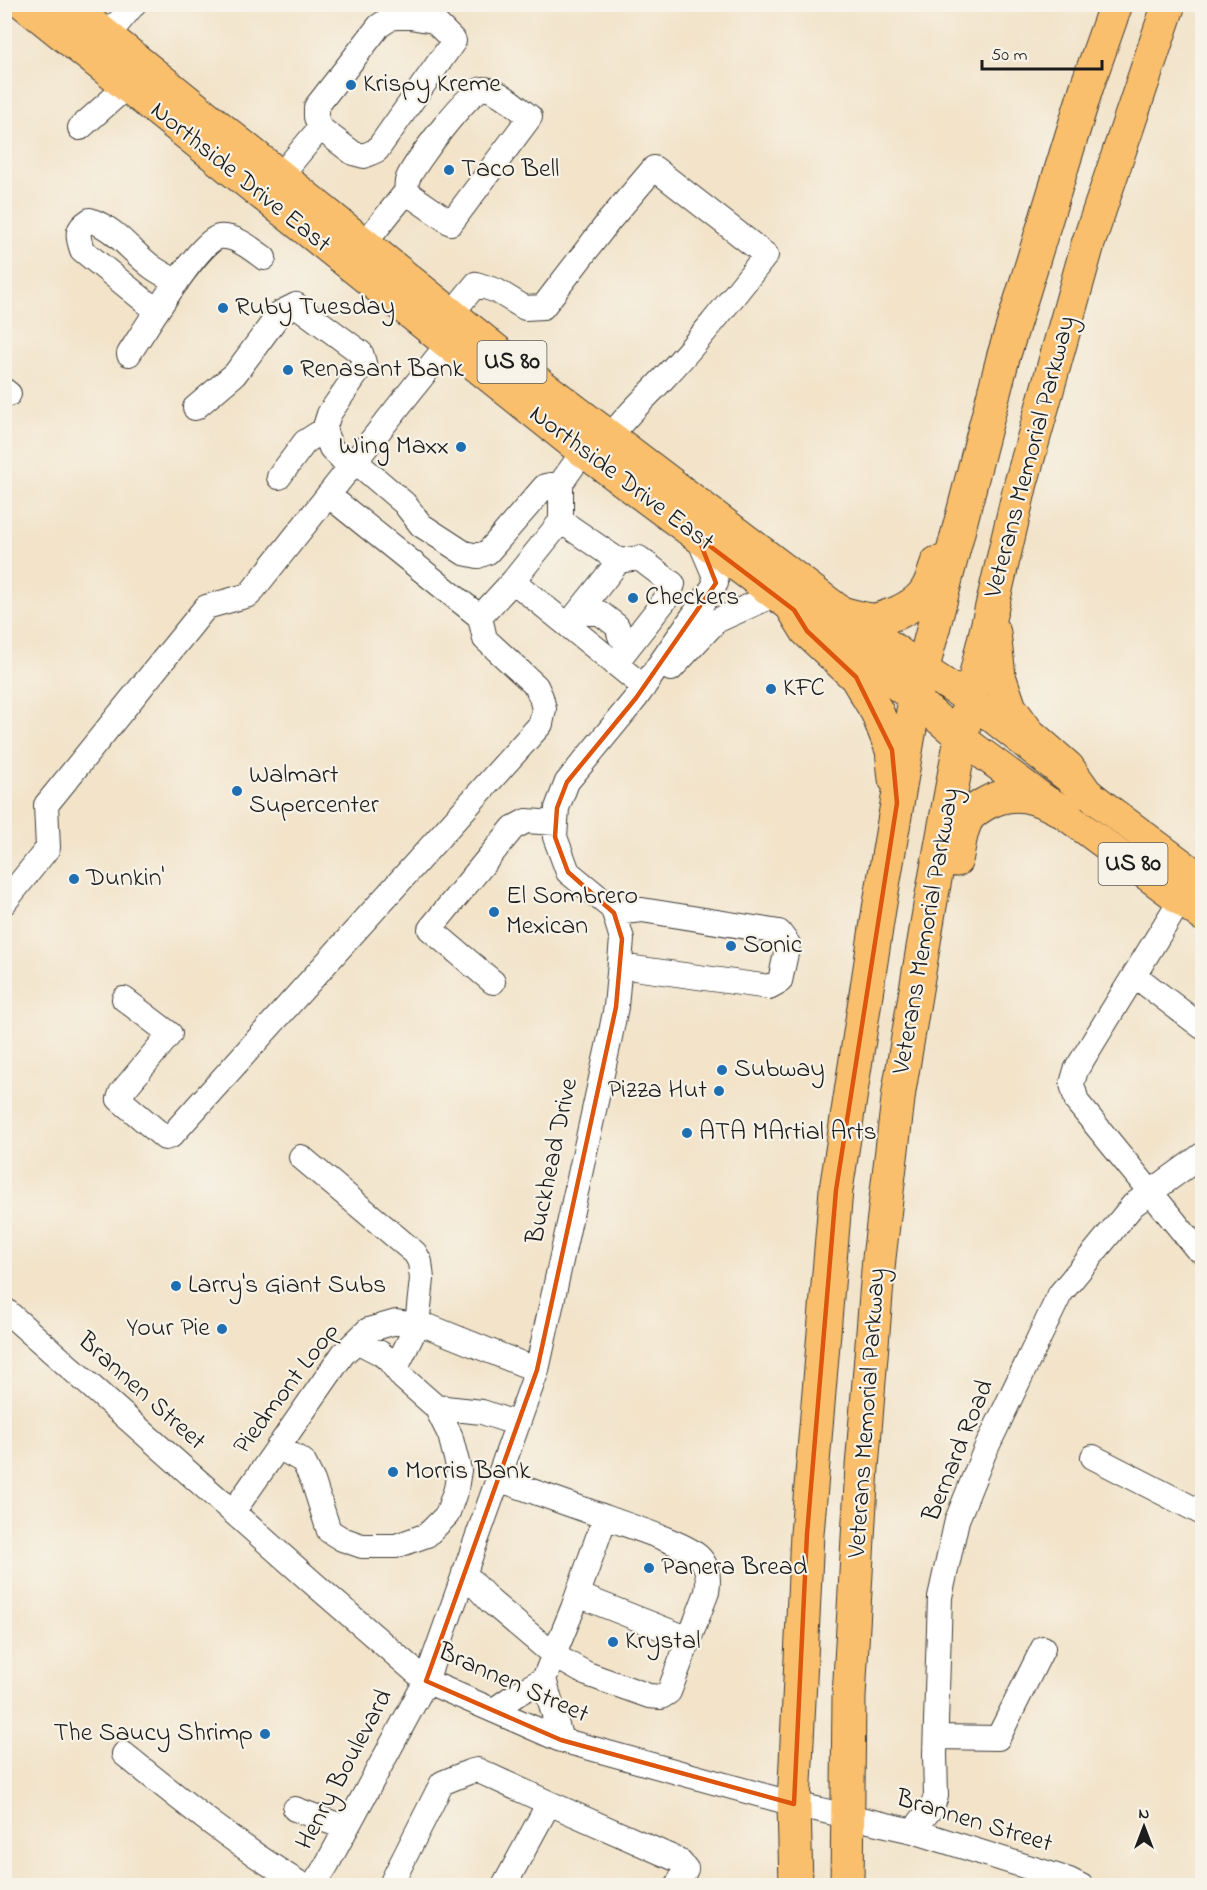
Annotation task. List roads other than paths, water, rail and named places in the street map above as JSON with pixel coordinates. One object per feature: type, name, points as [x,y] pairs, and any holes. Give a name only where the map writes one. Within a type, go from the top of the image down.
[{"type":"highway","name":"Veterans Memorial Parkway","points":[[796,1886],[794,1804],[807,1534],[836,1190],[897,803],[919,684],[1004,357],[1087,86],[1116,4]]},
{"type":"highway","name":"Veterans Memorial Parkway","points":[[847,1886],[849,1696],[862,1467],[879,1258],[899,1091],[930,906],[961,738],[1021,483],[1088,244],[1169,4]]},
{"type":"highway","points":[[845,614],[873,620],[914,605],[926,592],[933,575],[960,470],[1014,296],[1028,277]]},
{"type":"highway","points":[[899,1091],[936,962],[966,821],[979,808],[995,798],[1016,794],[1074,802],[1068,768],[1028,733],[1010,708],[999,676],[994,640],[993,600]]},
{"type":"highway","points":[[784,602],[807,631],[856,677],[877,712],[892,750],[897,803]]},
{"type":"main road","name":"Northside Drive East","points":[[23,4],[135,76],[281,176],[365,243],[584,452],[784,602],[919,684],[970,700],[1074,802],[1192,908]]},
{"type":"main road","name":"Northside Drive East","points":[[69,4],[108,35],[135,76],[455,327],[611,436],[845,614],[919,684],[961,738],[1201,875]]},
{"type":"street","points":[[108,35],[134,4]]},
{"type":"street","points":[[404,16],[434,21],[454,40],[377,150],[364,156],[353,153],[320,128],[316,117],[316,107],[379,26],[391,18],[404,16]]},
{"type":"street","points":[[80,128],[135,76]]},
{"type":"street","points":[[365,243],[406,192],[407,181],[420,158],[478,89],[486,89],[503,97],[530,117],[451,223],[406,192]]},
{"type":"street","points":[[281,176],[320,128]]},
{"type":"street","points":[[4,903],[48,848],[46,805],[206,607],[249,595],[353,464],[455,327],[476,284],[497,291],[525,308],[543,307],[609,221],[654,168],[766,255],[712,322],[663,379],[621,421],[611,436]]},
{"type":"street","points":[[157,311],[82,249],[78,237],[81,226],[90,220],[104,225],[152,267],[177,282]]},
{"type":"street","points":[[129,354],[177,282],[214,238],[222,237],[244,243],[264,258]]},
{"type":"street","points":[[195,408],[235,374],[280,313],[296,305],[361,354],[364,363],[329,414],[324,430],[331,448],[404,503],[421,525],[464,553],[478,556],[488,552],[545,486],[561,483]]},
{"type":"street","points":[[279,477],[305,442],[324,430]]},
{"type":"street","points":[[480,617],[513,582],[561,521],[561,483],[584,452]]},
{"type":"street","points":[[124,999],[170,1034],[121,1093],[119,1099],[165,1138],[171,1136],[541,724],[544,709],[536,686],[485,639],[480,617],[328,495]]},
{"type":"street","points":[[561,521],[615,565]]},
{"type":"street","points":[[401,554],[421,525]]},
{"type":"street","points":[[620,966],[769,987],[780,981],[788,944],[779,932],[642,910],[614,913],[613,909],[568,872],[555,837],[557,808],[567,782],[644,687],[716,583],[698,537]]},
{"type":"street","points":[[568,625],[615,565],[639,558],[659,588]]},
{"type":"street","points":[[615,565],[612,585],[589,613],[590,623],[608,638],[628,632],[659,588],[673,584],[669,595],[615,664]]},
{"type":"street","points":[[513,582],[644,687]]},
{"type":"street","points":[[644,687],[672,669],[716,621],[784,602]]},
{"type":"street","points":[[493,982],[430,929],[513,828],[526,821],[556,823]]},
{"type":"street","points":[[1201,875],[1192,908],[1134,975],[1076,1070],[1072,1084],[1077,1102],[1196,1248],[1203,1251]]},
{"type":"street","name":"Buckhead Drive","points":[[426,1680],[537,1370],[616,1007],[622,939],[614,913]]},
{"type":"street","points":[[1134,975],[1203,1027]]},
{"type":"street","name":"Bernard Road","points":[[913,1831],[932,1807],[936,1796],[940,1597],[957,1520],[984,1453],[1060,1294],[1133,1204],[1203,1155]]},
{"type":"street","points":[[301,1157],[415,1253],[420,1262],[422,1279],[417,1325],[396,1368]]},
{"type":"street","name":"Brannen Street","points":[[4,1309],[426,1680],[561,1740],[794,1804],[913,1831],[1070,1880],[1081,1886]]},
{"type":"street","name":"Piedmont Loop","points":[[233,1512],[343,1354],[368,1330],[396,1322],[430,1327],[537,1370]]},
{"type":"street","points":[[278,1447],[303,1461],[314,1481],[329,1531],[342,1539],[362,1546],[396,1546],[427,1535],[447,1515],[456,1489],[459,1470],[450,1435],[436,1407],[403,1378],[380,1353],[357,1341]]},
{"type":"street","points":[[436,1407],[482,1412],[518,1424]]},
{"type":"street","points":[[1093,1457],[1203,1513]]},
{"type":"street","points":[[464,1573],[490,1601],[555,1656],[587,1674],[649,1696],[662,1697],[669,1692],[709,1580],[699,1557],[685,1547],[498,1479]]},
{"type":"street","points":[[494,1710],[544,1679],[555,1656],[605,1518]]},
{"type":"street","points":[[578,1595],[689,1639]]},
{"type":"street","points":[[453,1604],[490,1601]]},
{"type":"street","points":[[936,1737],[998,1738],[1043,1648]]},
{"type":"street","points":[[544,1679],[561,1740]]},
{"type":"street","name":"Henry Boulevard","points":[[313,1886],[426,1680]]},
{"type":"street","name":"Henry Boulevard","points":[[124,1754],[189,1807],[271,1867],[304,1886]]},
{"type":"street","points":[[397,1886],[393,1880],[442,1783],[477,1770],[678,1860],[686,1869],[676,1886]]},
{"type":"street","points":[[504,1886],[549,1803]]},
{"type":"street","points":[[295,1809],[346,1828]]},
{"type":"place","name":"Krispy Kreme","points":[[351,85]]},
{"type":"place","name":"Taco Bell","points":[[449,170]]},
{"type":"place","name":"Ruby Tuesday","points":[[223,308]]},
{"type":"place","name":"Renasant Bank","points":[[288,370]]},
{"type":"place","name":"Wing Maxx","points":[[461,447]]},
{"type":"place","name":"Checkers","points":[[633,598]]},
{"type":"place","name":"KFC","points":[[771,689]]},
{"type":"place","name":"Walmart Supercenter","points":[[237,791]]},
{"type":"place","name":"Dunkin'","points":[[74,879]]},
{"type":"place","name":"El Sombrero Mexican","points":[[494,912]]},
{"type":"place","name":"Sonic","points":[[731,946]]},
{"type":"place","name":"Subway","points":[[722,1070]]},
{"type":"place","name":"Pizza Hut","points":[[719,1091]]},
{"type":"place","name":"ATA MArtial Arts","points":[[687,1133]]},
{"type":"place","name":"Larry's Giant Subs","points":[[176,1286]]},
{"type":"place","name":"Your Pie","points":[[222,1329]]},
{"type":"place","name":"Morris Bank","points":[[393,1472]]},
{"type":"place","name":"Panera Bread","points":[[649,1568]]},
{"type":"place","name":"Krystal","points":[[613,1642]]},
{"type":"place","name":"The Saucy Shrimp","points":[[265,1734]]}]
